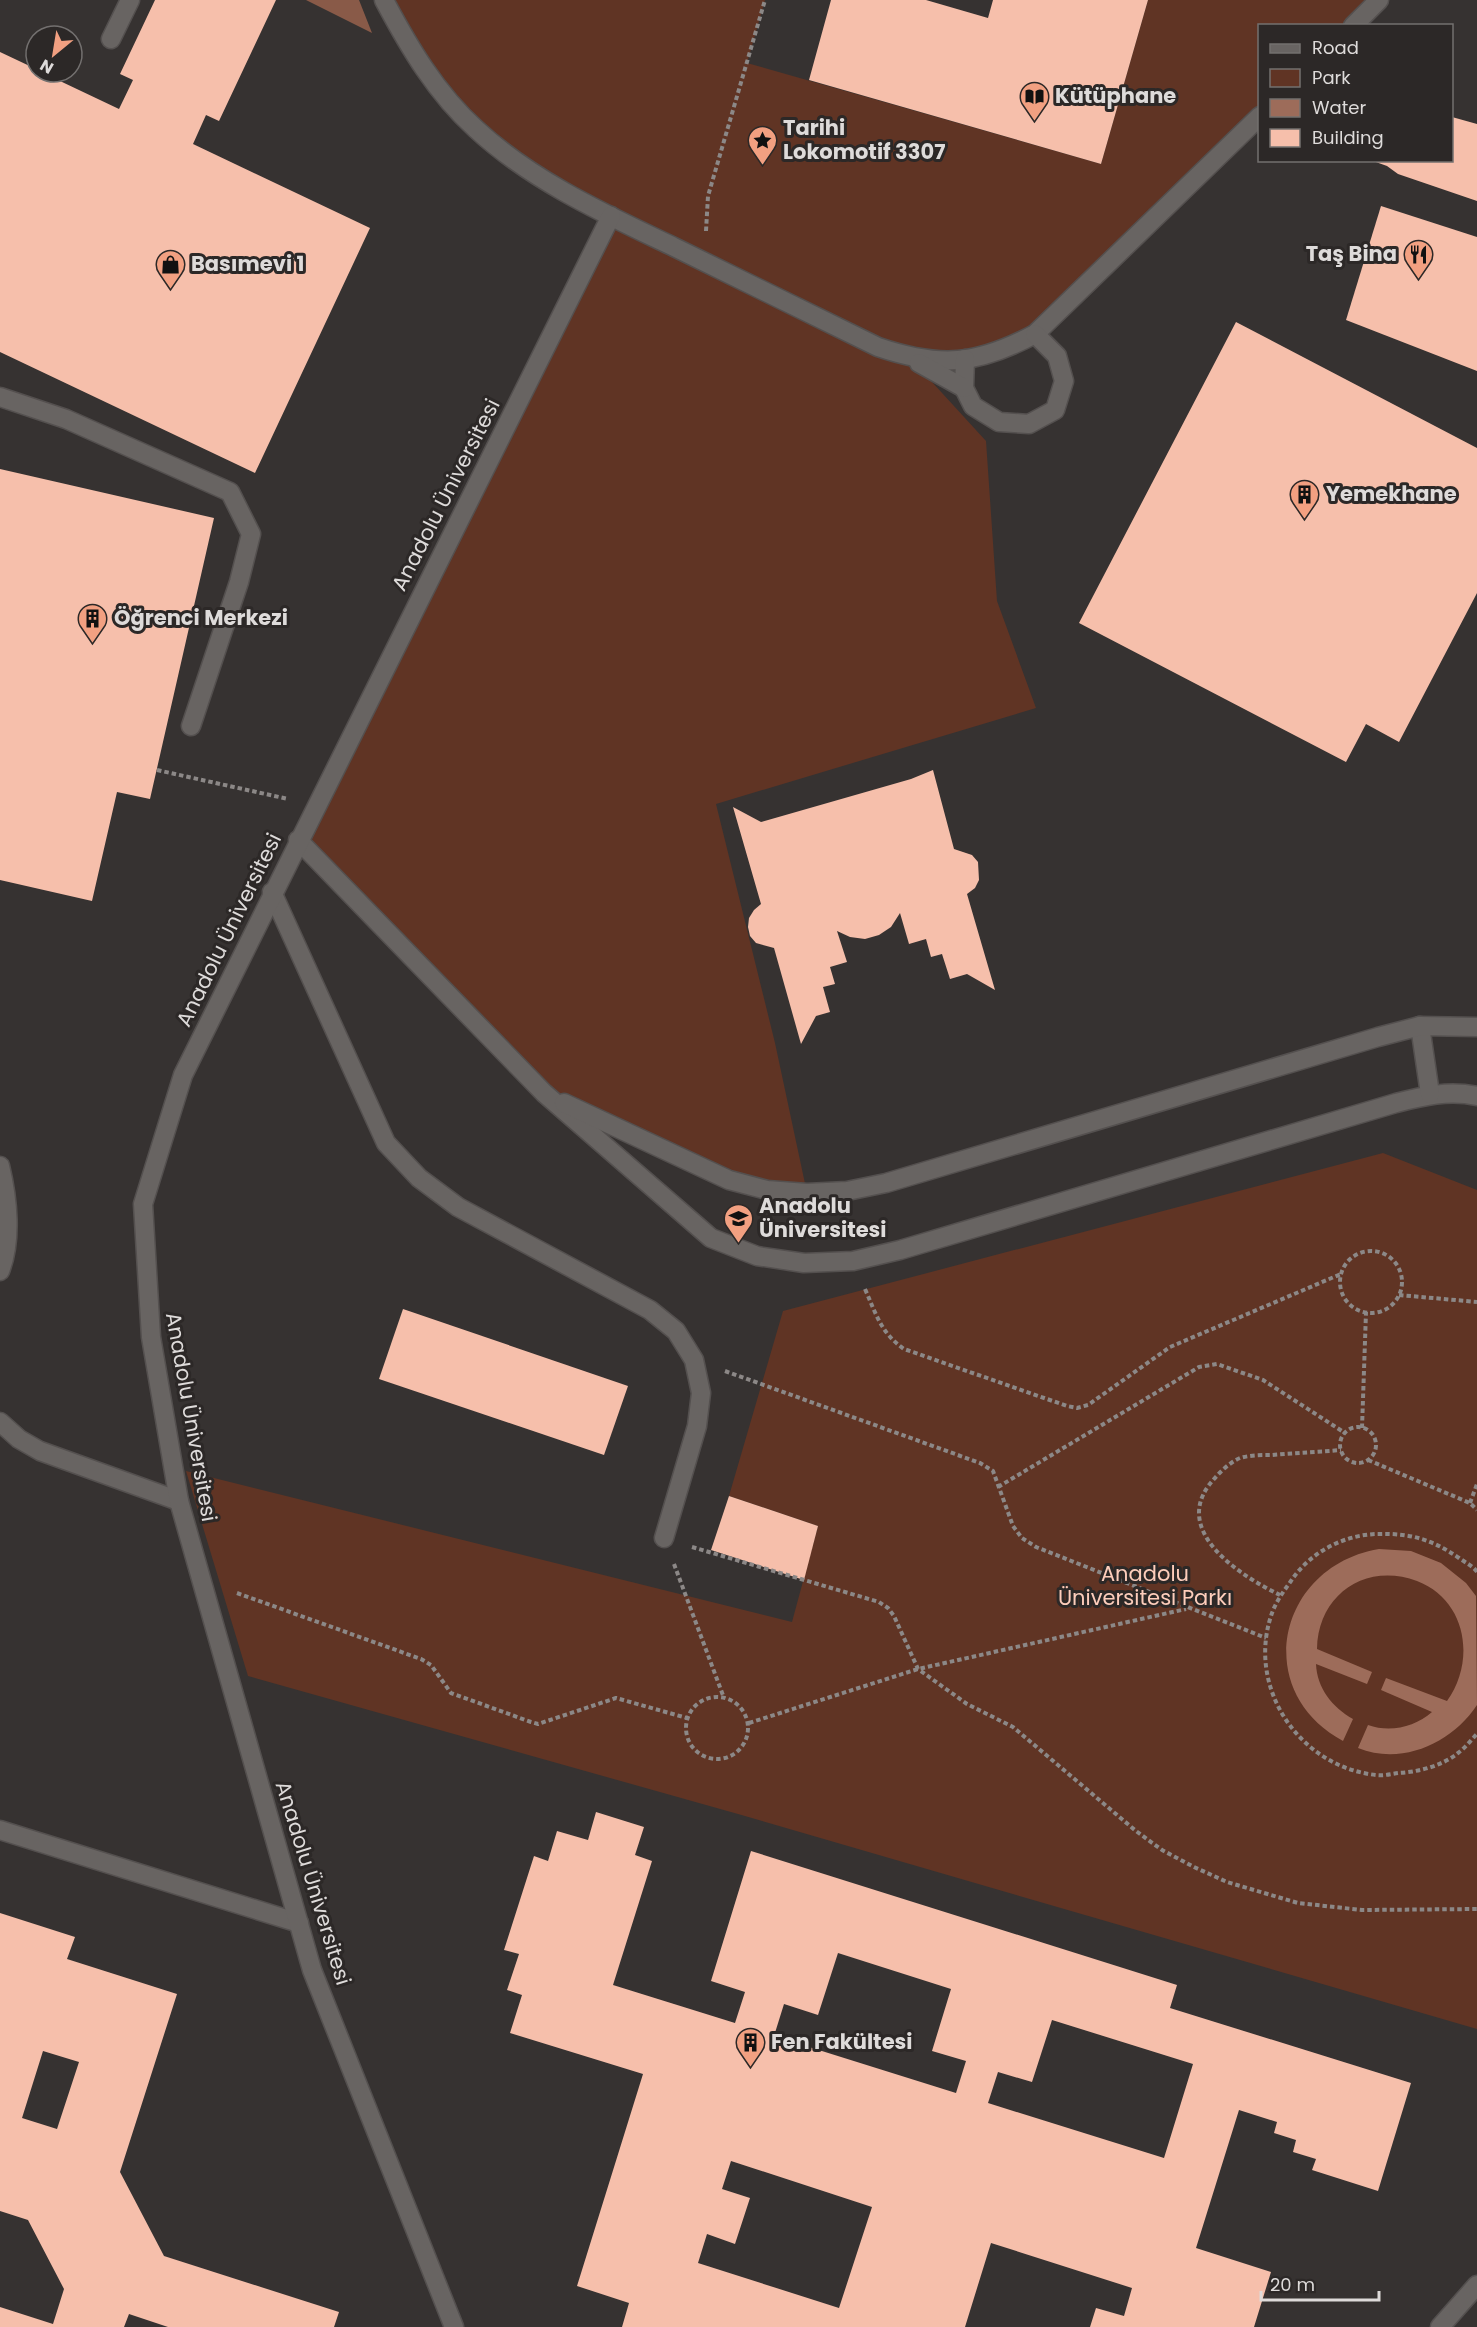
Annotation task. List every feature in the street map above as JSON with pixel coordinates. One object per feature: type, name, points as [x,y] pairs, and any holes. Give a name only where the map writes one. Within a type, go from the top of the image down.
[{"type":"street","points":[[111,39],[130,0]]},
{"type":"street","points":[[384,0],[407,43],[438,88],[474,128],[516,163],[611,216],[878,347],[909,357],[942,362],[965,360],[1006,350],[1035,334],[1258,118]]},
{"type":"street","points":[[1355,24],[1379,0]]},
{"type":"street","name":"Anadolu Üniversitesi","points":[[454,2327],[312,1970],[179,1501],[151,1337],[143,1204],[183,1075],[272,892],[611,216]]},
{"type":"street","points":[[965,360],[964,388],[973,406],[999,422],[1029,424],[1055,410],[1064,381],[1057,356],[1035,334]]},
{"type":"street","points":[[909,357],[964,388]]},
{"type":"street","points":[[0,397],[66,419],[230,492],[251,534],[239,582],[191,726]]},
{"type":"street","points":[[298,840],[544,1093],[711,1238],[757,1256],[804,1263],[853,1261],[900,1250],[1430,1094],[1477,1096]]},
{"type":"street","points":[[272,892],[386,1143],[419,1178],[458,1208],[650,1310],[676,1331],[694,1360],[701,1393],[697,1426],[664,1538]]},
{"type":"street","points":[[544,1093],[729,1180],[777,1191],[807,1193],[847,1191],[886,1183],[1366,1040],[1420,1026],[1477,1027]]},
{"type":"street","points":[[1420,1026],[1430,1094]]},
{"type":"street","points":[[0,1166],[7,1218],[4,1260],[0,1271]]},
{"type":"street","points":[[0,1422],[19,1439],[40,1451],[179,1501]]},
{"type":"street","points":[[0,1830],[299,1923]]},
{"type":"street","points":[[1440,2327],[1477,2285]]},
{"type":"path","points":[[704,262],[708,196],[765,0]]},
{"type":"path","points":[[157,770],[316,805]]},
{"type":"path","points":[[1361,1252],[1381,1253],[1390,1257],[1397,1265],[1401,1274],[1400,1295],[1386,1310],[1366,1312],[1356,1309],[1342,1294],[1341,1274],[1352,1257],[1361,1252]]},
{"type":"path","points":[[853,1261],[881,1327],[890,1339],[904,1349],[1077,1408],[1097,1400],[1170,1347],[1341,1274]]},
{"type":"path","points":[[1400,1295],[1477,1302]]},
{"type":"path","points":[[1362,1428],[1366,1312]]},
{"type":"path","points":[[694,1360],[981,1463],[993,1472],[1012,1526],[1022,1538],[1036,1547],[1266,1638]]},
{"type":"path","points":[[998,1487],[1199,1367],[1217,1364],[1263,1380],[1345,1433]]},
{"type":"path","points":[[1362,1428],[1375,1439],[1375,1452],[1368,1460],[1352,1462],[1347,1460],[1341,1450],[1342,1438],[1350,1429],[1362,1428]]},
{"type":"path","points":[[1280,1595],[1249,1579],[1214,1547],[1198,1516],[1202,1497],[1218,1475],[1240,1458],[1341,1450]]},
{"type":"path","points":[[1368,1460],[1470,1503],[1477,1510]]},
{"type":"path","points":[[1470,1503],[1477,1484]]},
{"type":"path","points":[[1477,1572],[1440,1545],[1404,1533],[1365,1534],[1329,1546],[1298,1570],[1280,1595],[1271,1616],[1266,1638],[1267,1676],[1280,1712],[1303,1743],[1335,1764],[1376,1775],[1418,1772],[1456,1754],[1477,1734]]},
{"type":"path","points":[[664,1538],[879,1602],[894,1616],[918,1669],[967,1704],[1013,1727],[1136,1831],[1162,1850],[1194,1867],[1227,1882],[1298,1903],[1330,1908],[1362,1911],[1477,1909]]},
{"type":"path","points":[[664,1538],[724,1698]]},
{"type":"path","points":[[202,1581],[421,1659],[431,1665],[451,1693],[538,1724],[616,1698],[687,1718]]},
{"type":"path","points":[[748,1723],[918,1669],[1187,1608]]},
{"type":"path","points":[[709,1698],[724,1698],[738,1705],[748,1723],[746,1743],[739,1751],[721,1760],[710,1759],[692,1748],[687,1739],[687,1718],[700,1702],[709,1698]]},
{"type":"green space","points":[[384,0],[765,0],[747,63],[1101,164],[1148,0],[1379,0],[1354,24],[1258,24],[1258,117],[1006,350],[910,358],[986,441],[997,601],[1036,708],[716,804],[775,1043],[807,1193],[767,1190],[544,1093],[298,840],[611,217],[474,128]]},
{"type":"green space","name":"Anadolu Üniversitesi Parkı","points":[[1383,1153],[1477,1190],[1477,2029],[738,1814],[248,1676],[186,1471],[792,1622],[818,1526],[729,1496],[783,1311]]},
{"type":"shaded area","points":[[306,0],[359,0],[372,33]]},
{"type":"water","points":[[1379,1549],[1411,1551],[1441,1563],[1466,1583],[1476,1596],[1477,1705],[1467,1718],[1440,1740],[1425,1748],[1392,1754],[1375,1753],[1358,1748],[1368,1725],[1385,1728],[1402,1727],[1432,1712],[1381,1690],[1386,1678],[1447,1701],[1462,1668],[1462,1633],[1447,1602],[1434,1590],[1417,1581],[1398,1576],[1380,1576],[1363,1580],[1348,1588],[1335,1599],[1326,1613],[1319,1630],[1317,1649],[1372,1672],[1367,1684],[1316,1664],[1319,1681],[1327,1696],[1338,1709],[1353,1719],[1343,1741],[1314,1719],[1295,1692],[1287,1663],[1288,1633],[1299,1604],[1318,1579],[1345,1560]]},
{"type":"building","name":"Basımevi 1","points":[[155,0],[276,0],[219,121],[206,115],[193,144],[370,228],[255,473],[0,352],[0,52],[24,63],[24,84],[66,84],[119,109],[133,80],[120,74]]},
{"type":"building","name":"Kütüphane","points":[[831,0],[926,0],[988,18],[993,0],[1148,0],[1101,164],[809,80]]},
{"type":"building","points":[[1453,117],[1477,124],[1477,201],[1398,174],[1387,166],[1376,162],[1453,162]]},
{"type":"building","name":"Taş Bina","points":[[1381,206],[1477,237],[1477,371],[1346,320]]},
{"type":"building","name":"Yemekhane","points":[[1236,322],[1477,448],[1477,593],[1399,742],[1366,724],[1346,762],[1079,623]]},
{"type":"building","name":"Öğrenci Merkezi","points":[[0,469],[214,518],[150,799],[117,792],[92,901],[0,880]]},
{"type":"building","points":[[933,770],[954,849],[972,855],[978,862],[979,880],[975,888],[967,894],[995,990],[967,974],[950,979],[942,954],[931,957],[926,939],[909,944],[900,913],[891,927],[879,935],[865,939],[850,937],[837,931],[847,962],[830,967],[835,984],[823,987],[830,1012],[816,1016],[801,1044],[774,948],[756,943],[750,936],[749,918],[761,904],[733,807],[761,822],[911,779]]},
{"type":"building","points":[[403,1309],[628,1386],[604,1455],[379,1379]]},
{"type":"building","points":[[729,1496],[818,1526],[804,1580],[711,1550]]},
{"type":"building","name":"Fen Fakültesi","points":[[596,1812],[644,1827],[635,1855],[652,1861],[613,1985],[735,2023],[745,1992],[711,1981],[751,1851],[1177,1985],[1170,2008],[1411,2083],[1378,2191],[1312,2170],[1316,2159],[1293,2152],[1296,2140],[1274,2133],[1277,2122],[1239,2110],[1196,2248],[1271,2272],[1254,2327],[1090,2327],[1096,2308],[1124,2316],[1132,2288],[991,2243],[965,2327],[622,2327],[629,2303],[577,2286],[643,2074],[510,2033],[522,1995],[507,1990],[519,1954],[504,1950],[534,1856],[548,1861],[557,1831],[588,1840]],"holes":[[[838,1953],[951,1989],[932,2051],[966,2061],[956,2093],[774,2036],[784,2004],[818,2015]],[[1052,2020],[1193,2064],[1164,2158],[988,2103],[998,2072],[1032,2082]],[[731,2161],[872,2207],[839,2308],[698,2263],[707,2234],[735,2244],[750,2198],[722,2189]]]},
{"type":"building","points":[[0,1913],[75,1937],[67,1959],[177,1994],[120,2172],[164,2256],[339,2312],[334,2327],[168,2327],[129,2314],[124,2327],[0,2327],[0,2307],[53,2324],[64,2289],[28,2220],[0,2211]],"holes":[[[43,2051],[79,2062],[57,2129],[22,2118]]]},
{"type":"place","name":"Kütüphane","points":[[1034,122]]},
{"type":"place","name":"Tarihi Lokomotif 3307","points":[[762,166]]},
{"type":"place","name":"Taş Bina","points":[[1418,280]]},
{"type":"place","name":"Basımevi 1","points":[[170,290]]},
{"type":"place","name":"Yemekhane","points":[[1305,520]]},
{"type":"place","name":"Öğrenci Merkezi","points":[[93,644]]},
{"type":"place","name":"Anadolu Üniversitesi","points":[[738,1244]]},
{"type":"place","name":"Fen Fakültesi","points":[[750,2068]]}]
